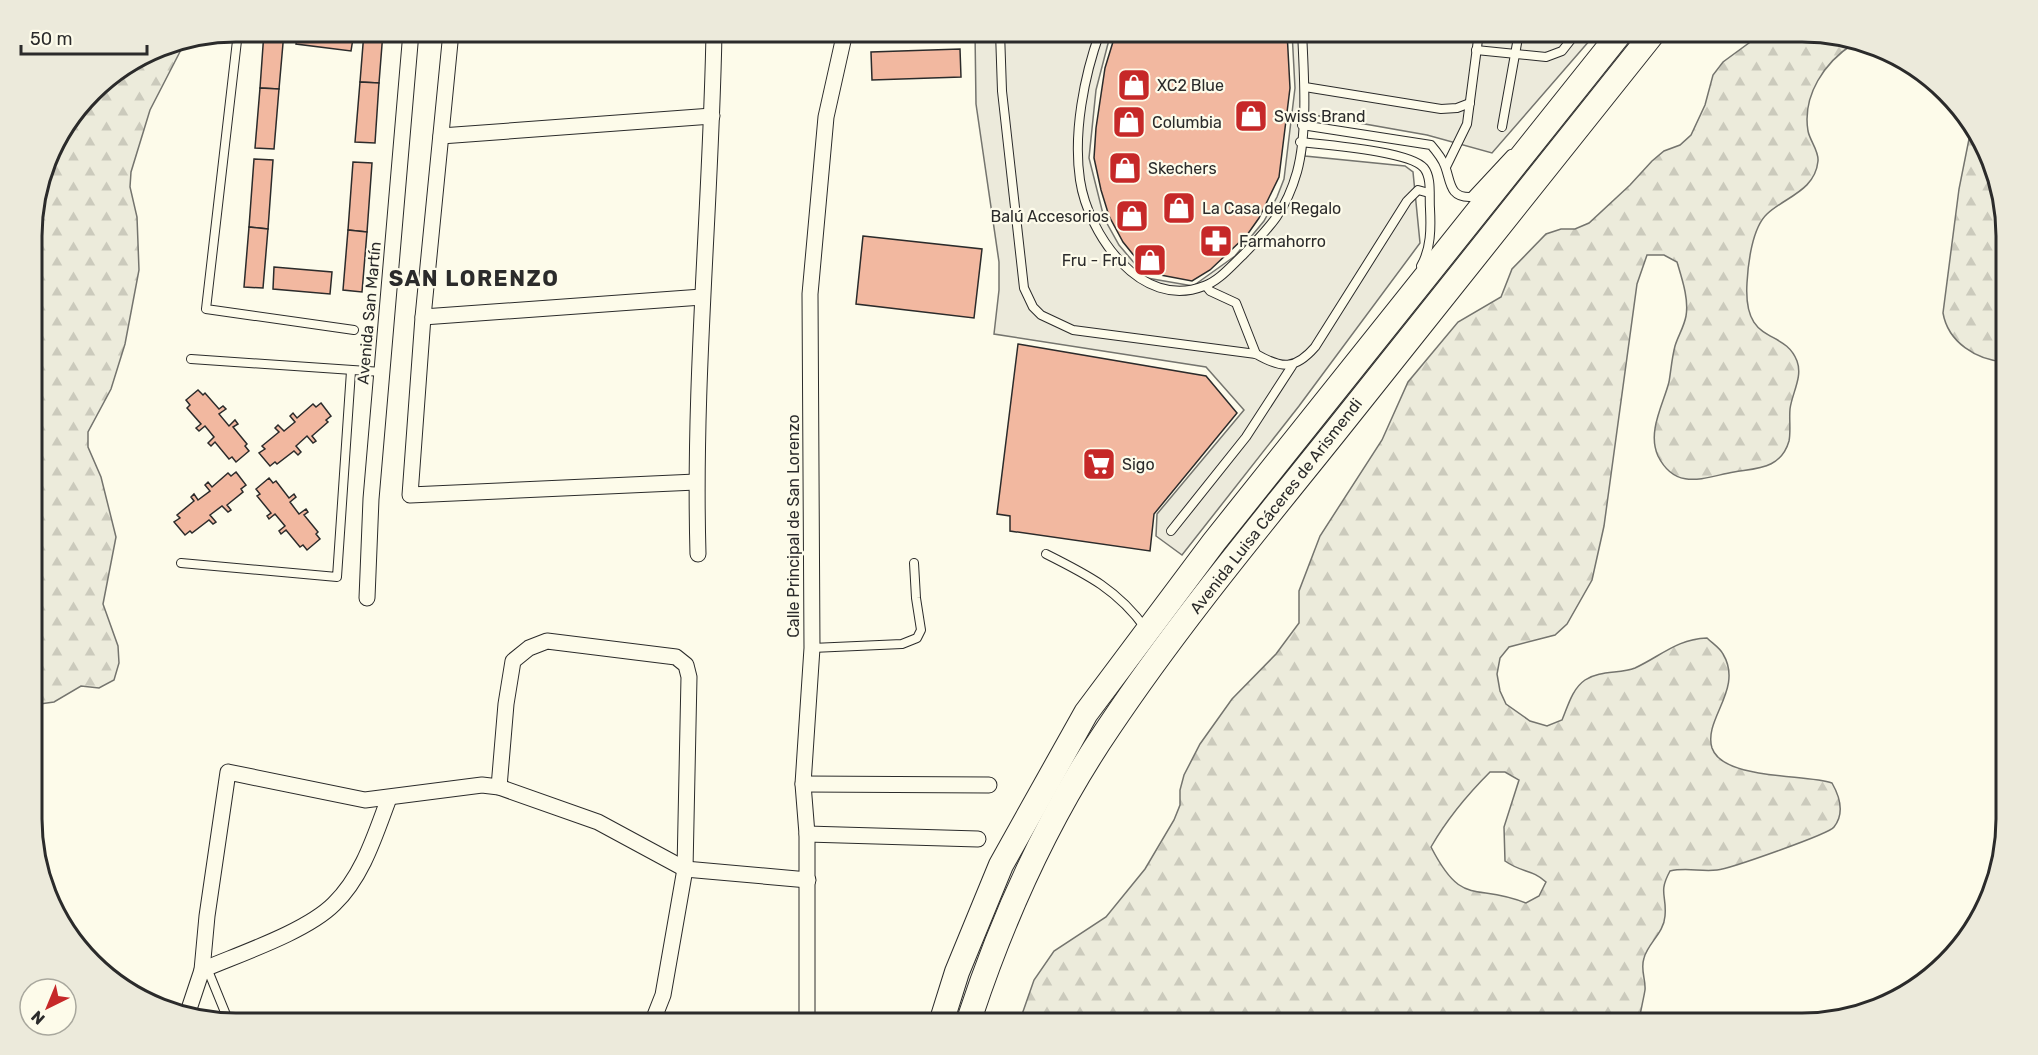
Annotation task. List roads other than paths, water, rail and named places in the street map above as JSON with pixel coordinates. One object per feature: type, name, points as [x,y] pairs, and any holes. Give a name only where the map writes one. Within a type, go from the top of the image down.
[{"type":"main road","name":"Avenida Luisa Cáceres de Arismendi","points":[[945,1013],[979,917],[1031,808],[1086,713],[1147,630],[1613,42]]},
{"type":"main road","name":"Avenida Luisa Cáceres de Arismendi","points":[[972,1013],[1024,877],[1054,820],[1108,728],[1234,558],[1646,42]]},
{"type":"street","name":"Avenida San Martín","points":[[366,598],[371,499],[410,42]]},
{"type":"street","points":[[450,42],[423,317],[410,495],[696,482]]},
{"type":"street","points":[[698,554],[696,482],[714,42]]},
{"type":"street","name":"Calle Principal de San Lorenzo","points":[[807,1013],[808,880],[803,784],[812,648],[810,294],[826,117],[844,42]]},
{"type":"street","points":[[441,136],[712,116]]},
{"type":"street","points":[[423,317],[702,297]]},
{"type":"street","points":[[499,787],[506,704],[513,661],[529,648],[547,641],[676,657],[686,664],[689,677],[685,869],[663,995],[656,1013]]},
{"type":"street","points":[[190,1007],[204,969],[207,915],[228,772],[365,800],[482,784],[499,787],[598,822],[685,869],[808,880]]},
{"type":"street","points":[[803,784],[989,785]]},
{"type":"street","points":[[204,969],[290,932],[333,905],[368,854],[389,798]]},
{"type":"street","points":[[807,834],[978,839]]},
{"type":"lane","points":[[237,42],[206,309],[354,330]]},
{"type":"lane","points":[[1000,42],[1002,91],[1024,288],[1033,307],[1050,321],[1073,330],[1256,354],[1270,363],[1292,366]]},
{"type":"lane","points":[[1097,42],[1089,71],[1078,152],[1080,182],[1093,219],[1107,244],[1126,268],[1143,282],[1167,291],[1187,291],[1206,286],[1271,228],[1284,206],[1297,171],[1305,87],[1303,42]]},
{"type":"lane","points":[[1446,167],[1467,124],[1477,42]]},
{"type":"lane","points":[[1502,127],[1518,42]]},
{"type":"lane","points":[[1476,50],[1546,57],[1562,51],[1569,42]]},
{"type":"lane","points":[[1305,87],[1441,109],[1457,108],[1470,103]]},
{"type":"lane","points":[[1302,125],[1431,145],[1446,167],[1449,185],[1455,194],[1471,197],[1501,162],[1544,129]]},
{"type":"lane","points":[[1300,142],[1398,156],[1415,161],[1425,169],[1429,179],[1431,225],[1424,261],[1335,391]]},
{"type":"lane","points":[[1171,531],[1246,437],[1292,366],[1305,359],[1320,339],[1407,201],[1418,190],[1429,193]]},
{"type":"lane","points":[[1206,286],[1210,291],[1236,303],[1256,354]]},
{"type":"lane","points":[[191,359],[382,372]]},
{"type":"lane","points":[[181,563],[337,577],[351,370]]},
{"type":"lane","points":[[1046,554],[1099,581],[1131,608],[1147,630]]},
{"type":"lane","points":[[812,648],[902,644],[917,638],[921,630],[914,563]]},
{"type":"lane","points":[[204,969],[225,1012]]},
{"type":"place","name":"XC2 Blue","points":[[1134,85]]},
{"type":"place","name":"Swiss Brand","points":[[1251,116]]},
{"type":"place","name":"Columbia","points":[[1129,122]]},
{"type":"place","name":"Skechers","points":[[1125,168]]},
{"type":"place","name":"La Casa del Regalo","points":[[1179,208]]},
{"type":"place","name":"Balú Accesorios","points":[[1132,216]]},
{"type":"place","name":"Farmahorro","points":[[1216,241]]},
{"type":"place","name":"Fru - Fru","points":[[1150,260]]},
{"type":"place","name":"Sigo","points":[[1099,464]]},
{"type":"district","name":"SAN LORENZO","points":[[474,278]]}]
